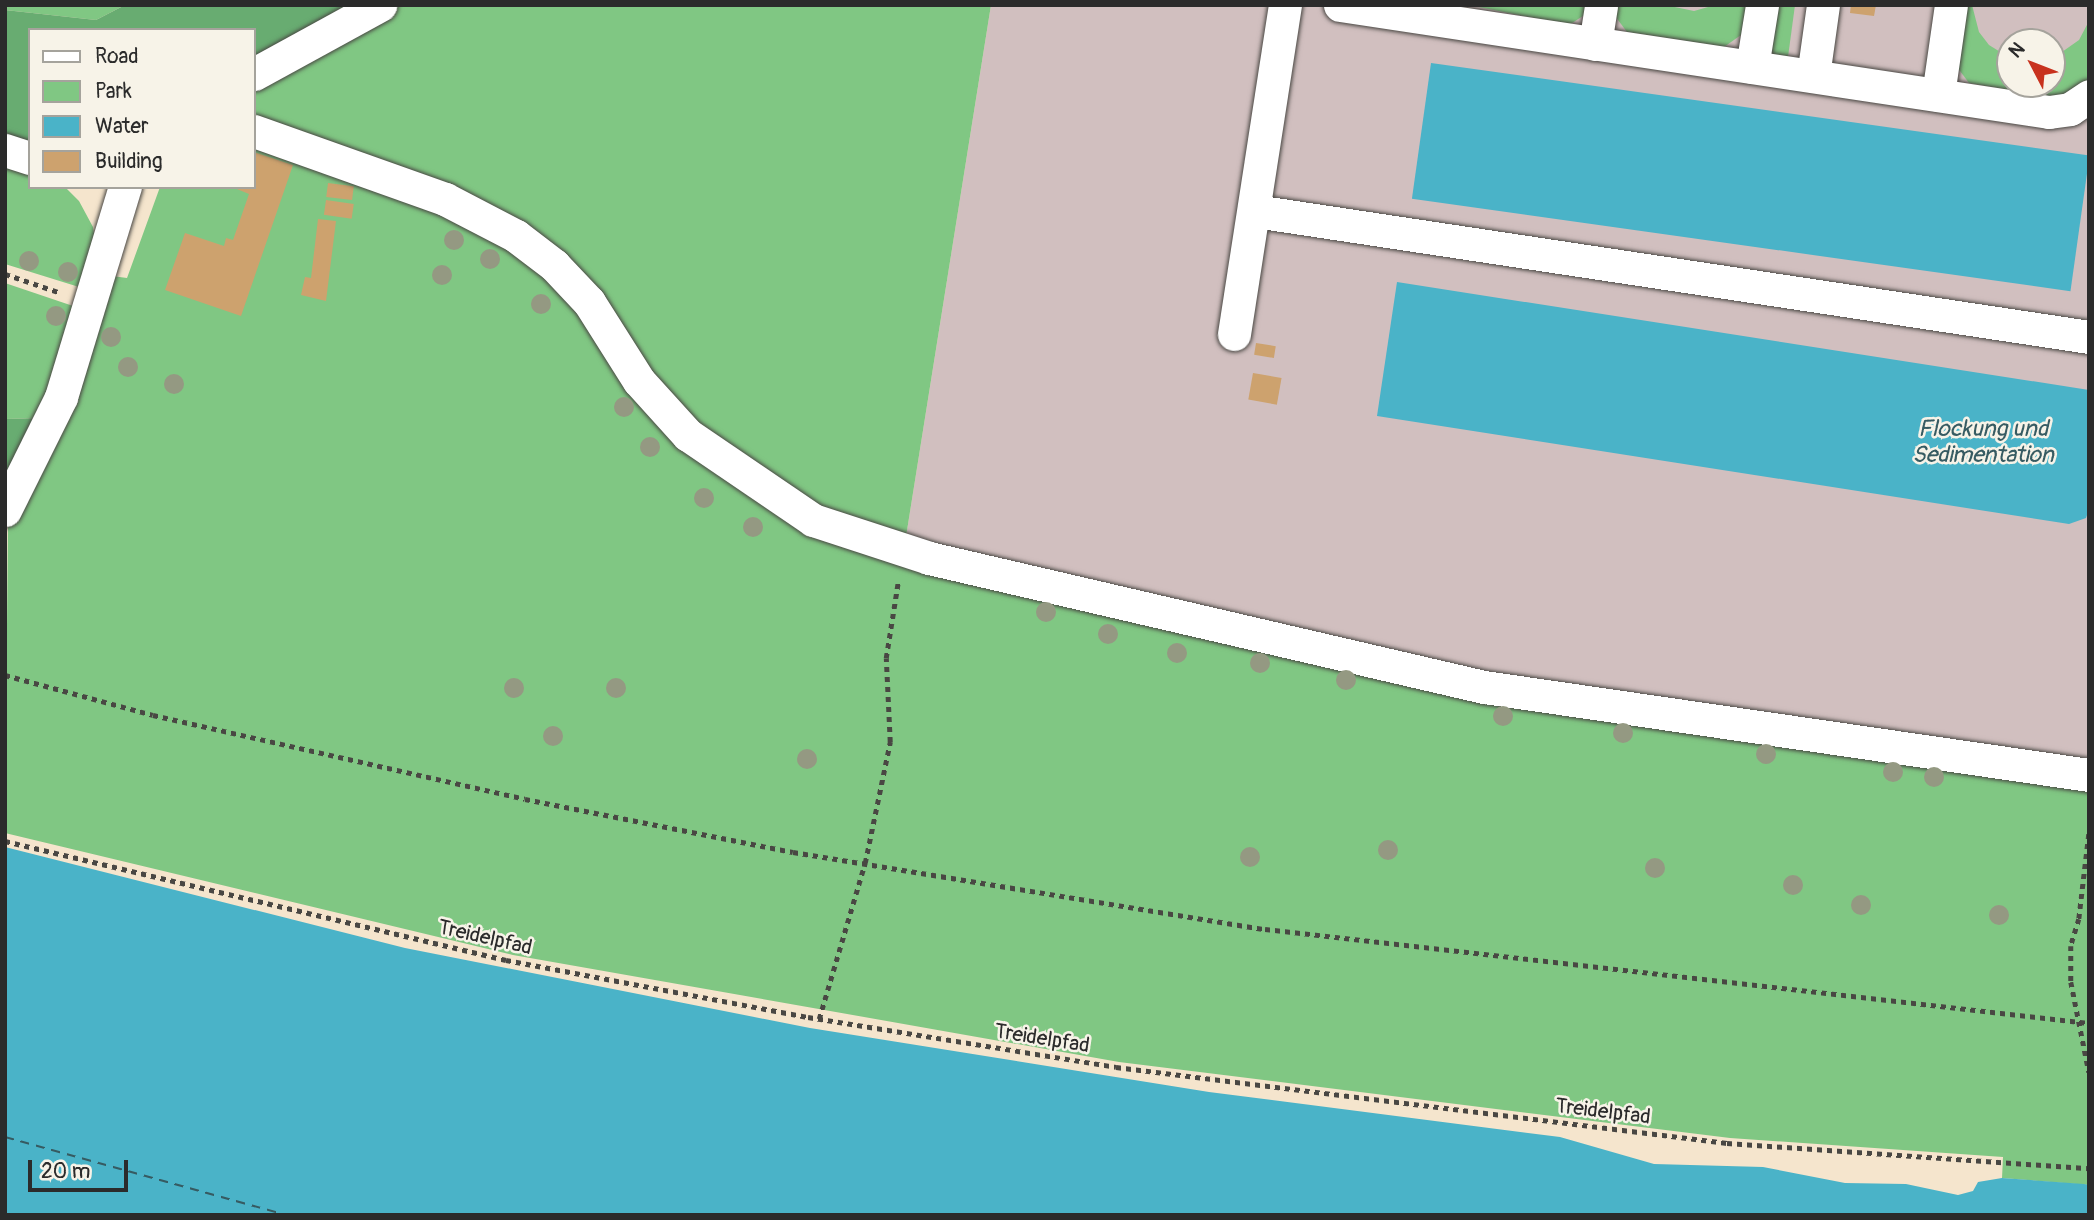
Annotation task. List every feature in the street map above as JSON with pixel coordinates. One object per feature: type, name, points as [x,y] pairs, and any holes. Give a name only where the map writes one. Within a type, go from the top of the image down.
[{"type":"street","points":[[256,73],[380,5]]},
{"type":"street","points":[[1234,334],[1255,211],[1284,5]]},
{"type":"street","points":[[1340,5],[1443,13],[1595,44],[2049,112],[2070,109],[2089,96]]},
{"type":"street","points":[[1595,44],[1601,5]]},
{"type":"street","points":[[1752,67],[1762,5]]},
{"type":"street","points":[[1813,76],[1822,5]]},
{"type":"street","points":[[1938,95],[1951,5]]},
{"type":"street","points":[[256,132],[445,199],[516,236],[554,265],[589,302],[639,381],[688,435],[718,458],[813,520],[904,550],[1128,607],[1484,687],[2089,775]]},
{"type":"street","points":[[5,150],[28,157]]},
{"type":"street","points":[[5,510],[61,397],[92,303],[124,189]]},
{"type":"street","points":[[1255,211],[2089,337]]},
{"type":"path","points":[[5,274],[92,303]]},
{"type":"path","points":[[819,1019],[865,863],[890,742],[886,659],[904,550]]},
{"type":"path","points":[[5,675],[153,715],[525,799],[865,863],[1265,929],[2089,1023]]},
{"type":"path","points":[[2089,834],[2079,919],[2071,946],[2077,1022],[2089,1072]]},
{"type":"path","name":"Treidelpfad","points":[[5,841],[506,960],[819,1019],[1116,1067],[1727,1143],[2089,1168]]},
{"type":"shaded area","points":[[991,5],[2089,5],[2089,764],[1492,677],[905,543]]},
{"type":"green space","points":[[5,5],[125,5],[96,20],[5,10]]},
{"type":"green space","points":[[125,5],[355,5],[256,59],[256,28],[28,28],[28,141],[5,135],[5,10],[96,20]]},
{"type":"green space","points":[[400,5],[991,5],[905,543],[820,513],[695,432],[560,256],[256,118],[258,82]]},
{"type":"green space","points":[[1469,5],[1590,5],[1586,14],[1569,25]]},
{"type":"green space","points":[[1614,5],[1665,5],[1694,11],[1715,5],[1752,5],[1741,35],[1724,47],[1627,32],[1615,16]]},
{"type":"green space","points":[[1771,5],[1795,5],[1788,57],[1774,59],[1770,49]]},
{"type":"green space","points":[[1961,5],[1972,5],[1979,32],[1996,49],[1996,88],[1969,83],[1957,67]]},
{"type":"green space","points":[[2089,21],[2089,77],[2083,87],[2066,100],[2055,98],[2066,98],[2066,49],[2079,40]]},
{"type":"green space","points":[[256,148],[434,206],[547,268],[731,480],[1130,614],[2089,783],[2089,1185],[2002,1178],[2003,1157],[1730,1138],[1119,1062],[513,955],[5,833],[8,522],[112,276],[127,278],[159,189],[256,189]]},
{"type":"green space","points":[[5,160],[28,167],[28,189],[67,189],[79,201],[93,227],[96,245],[79,287],[5,264]]},
{"type":"green space","points":[[5,283],[79,308],[39,418],[5,419]]},
{"type":"green space","points":[[39,418],[5,487],[5,419]]},
{"type":"water","points":[[1431,63],[2089,155],[2070,291],[1412,199]]},
{"type":"water","name":"Flockung und Sedimentation","points":[[1397,282],[2089,390],[2089,509],[2086,518],[2069,524],[1377,416]]},
{"type":"water","points":[[5,847],[405,948],[810,1028],[1209,1092],[1560,1137],[1654,1164],[1763,1167],[1845,1183],[1906,1184],[1958,1195],[1973,1191],[1978,1182],[2002,1178],[2084,1184],[2089,1185],[2089,1215],[5,1215]]},
{"type":"building","points":[[1851,5],[1876,5],[1874,16],[1850,13]]},
{"type":"building","points":[[256,153],[293,165],[241,316],[165,290],[185,233],[224,246],[226,238],[233,240],[249,194],[237,189],[256,189]]},
{"type":"building","points":[[328,183],[354,186],[352,200],[326,197]]},
{"type":"building","points":[[326,200],[354,204],[352,219],[324,215]]},
{"type":"building","points":[[318,219],[336,221],[326,301],[301,295],[305,277],[311,278]]},
{"type":"building","points":[[1256,343],[1276,346],[1274,358],[1254,355]]},
{"type":"building","points":[[1253,373],[1282,378],[1277,405],[1248,400]]},
{"type":"ferry route","points":[[5,1137],[286,1215]]}]
